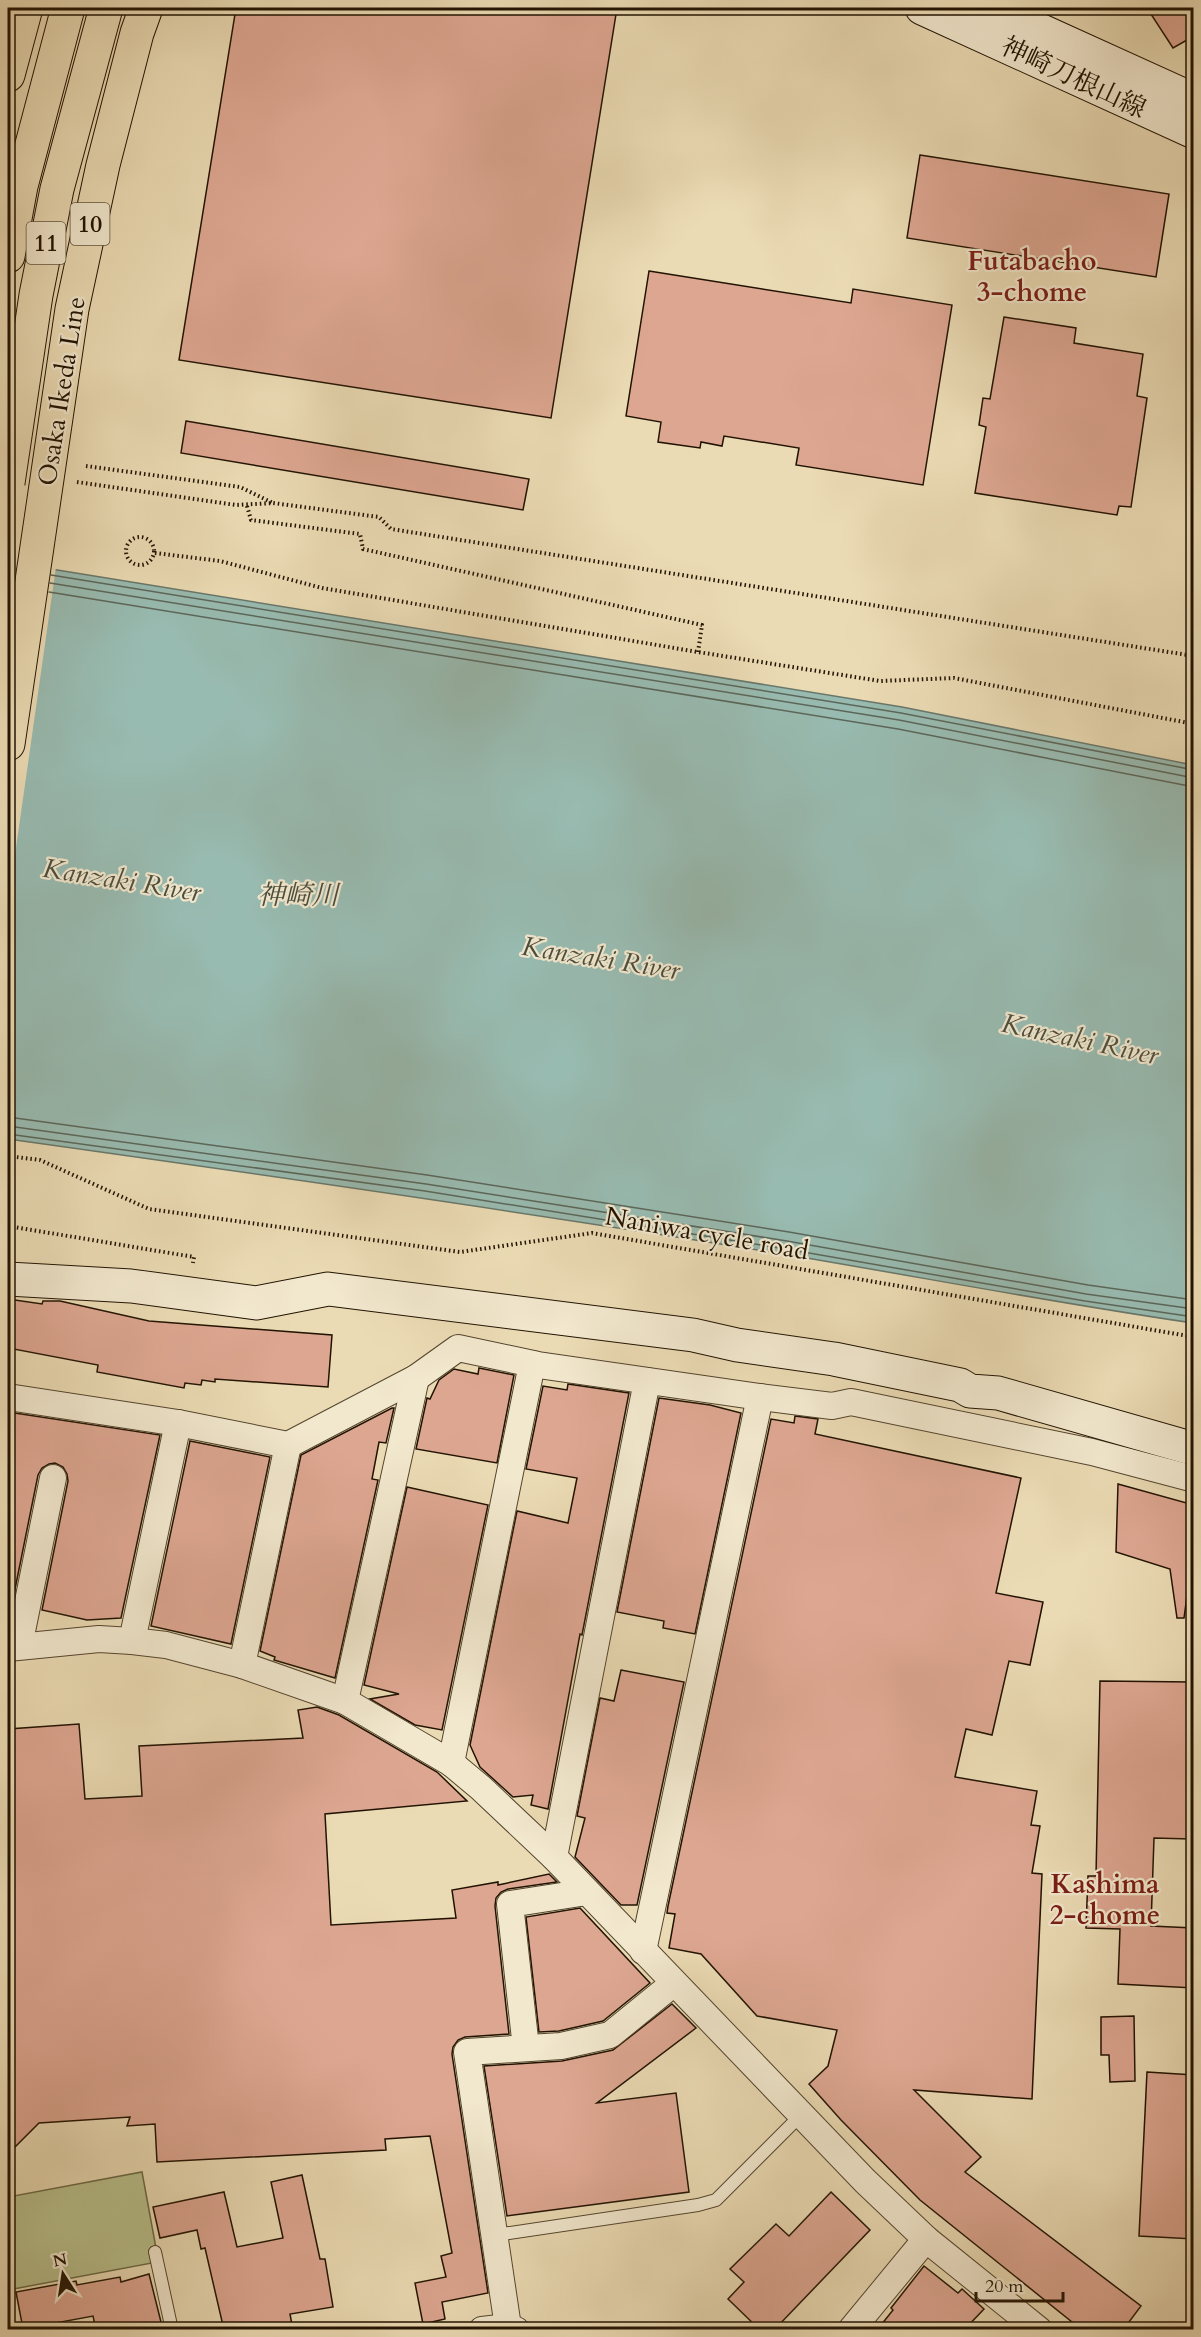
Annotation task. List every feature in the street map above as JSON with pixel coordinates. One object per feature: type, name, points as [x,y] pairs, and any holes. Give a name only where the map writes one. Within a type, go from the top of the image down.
[{"type":"main road","points":[[8,75],[26,8]]},
{"type":"main road","name":"11","points":[[8,256],[21,186],[68,8]]},
{"type":"main road","name":"11","points":[[8,483],[36,295],[57,189],[106,8]]},
{"type":"main road","name":"Osaka Ikeda Line","points":[[8,744],[57,488],[53,444],[72,309],[93,209],[137,33],[146,8]]},
{"type":"street","name":"神崎刀根山線","points":[[922,8],[1194,132]]},
{"type":"street","name":"神崎刀根山線","points":[[991,8],[1194,100]]},
{"type":"street","points":[[8,1279],[131,1286],[256,1303],[328,1288],[693,1335],[737,1345],[834,1359],[960,1385],[970,1390],[998,1393],[1194,1449]]},
{"type":"street","points":[[8,1397],[178,1422],[288,1444],[416,1378],[458,1348],[532,1364],[760,1397],[832,1406],[851,1402],[1092,1452],[1194,1479]]},
{"type":"street","points":[[451,1763],[532,1364]]},
{"type":"street","points":[[345,1701],[416,1378]]},
{"type":"street","points":[[554,1857],[647,1381]]},
{"type":"street","points":[[643,1952],[760,1397]]},
{"type":"street","points":[[132,1641],[178,1422]]},
{"type":"street","points":[[242,1665],[288,1444]]},
{"type":"street","points":[[53,1478],[13,1647],[99,1639],[132,1641],[166,1645],[242,1665],[345,1701],[451,1763],[482,1788],[554,1857],[800,2116],[865,2181],[927,2239],[1039,2330]]},
{"type":"street","points":[[526,2048],[510,1904],[587,1892]]},
{"type":"street","points":[[482,2330],[512,2328],[467,2052],[561,2046],[610,2035],[674,1983]]},
{"type":"street","points":[[851,2330],[927,2239]]},
{"type":"lane","points":[[496,2235],[698,2205],[716,2200],[800,2116]]},
{"type":"lane","points":[[155,2252],[172,2330]]},
{"type":"path","points":[[86,466],[240,488],[273,503]]},
{"type":"path","points":[[57,488],[247,506],[273,503],[379,517],[391,529],[1194,656]]},
{"type":"path","points":[[247,506],[251,520],[360,534],[363,549],[702,625],[698,652]]},
{"type":"path","points":[[140,537],[148,539],[153,545],[154,553],[151,561],[144,565],[136,565],[129,561],[126,553],[127,545],[132,539],[140,537]]},
{"type":"path","points":[[154,553],[220,561],[322,588],[698,652],[880,681],[954,678],[1194,724]]},
{"type":"path","name":"Naniwa cycle road","points":[[8,1156],[40,1160],[149,1209],[460,1252],[592,1233],[1194,1337]]},
{"type":"green space","points":[[142,2172],[156,2248],[149,2250],[152,2263],[8,2290],[8,2197]]},
{"type":"water","name":"神崎川","points":[[8,562],[902,707],[1193,765],[1193,1323],[589,1223],[8,1139]]},
{"type":"pier","points":[[8,559],[56,567],[8,904]]},
{"type":"building","points":[[236,8],[617,8],[551,418],[179,360]]},
{"type":"building","points":[[1147,8],[1194,8],[1194,36],[1173,48]]},
{"type":"building","points":[[920,155],[1169,194],[1156,277],[907,238]]},
{"type":"building","points":[[649,271],[851,303],[853,289],[952,305],[923,485],[796,465],[799,448],[724,436],[722,446],[701,442],[700,448],[658,442],[661,422],[626,416]]},
{"type":"building","points":[[1004,317],[1076,328],[1074,343],[1143,354],[1137,396],[1147,398],[1131,507],[1119,506],[1117,515],[975,493],[986,427],[979,425],[983,398],[990,399]]},
{"type":"building","points":[[186,421],[529,479],[523,510],[181,453]]},
{"type":"building","points":[[8,1299],[42,1304],[43,1301],[60,1301],[149,1321],[332,1335],[328,1387],[215,1379],[215,1382],[202,1380],[201,1385],[185,1383],[184,1388],[97,1372],[98,1365],[8,1348]]},
{"type":"building","points":[[479,1368],[514,1375],[497,1463],[416,1449],[427,1398],[430,1399],[439,1380],[454,1369],[478,1374]]},
{"type":"building","points":[[568,1384],[629,1393],[582,1635],[580,1634],[548,1809],[531,1805],[533,1795],[513,1797],[480,1767],[470,1745],[517,1511],[568,1523],[577,1478],[526,1469],[543,1386],[567,1390]]},
{"type":"building","points":[[659,1398],[710,1405],[741,1413],[695,1634],[663,1628],[664,1621],[617,1612]]},
{"type":"building","points":[[394,1408],[386,1443],[379,1442],[372,1479],[378,1480],[335,1678],[274,1660],[275,1657],[260,1651],[301,1455]]},
{"type":"building","points":[[8,1412],[160,1435],[121,1618],[87,1620],[42,1610],[68,1481],[63,1467],[55,1463],[42,1468],[38,1475],[12,1604],[8,1603]]},
{"type":"building","points":[[795,1416],[818,1419],[815,1434],[1021,1478],[996,1593],[1043,1602],[1030,1665],[1009,1661],[992,1735],[966,1729],[955,1777],[1037,1791],[1031,1825],[1040,1826],[1032,1873],[1042,1874],[1032,2099],[914,2090],[981,2157],[965,2172],[1141,2306],[1123,2330],[1082,2330],[920,2200],[841,2120],[809,2084],[828,2066],[837,2030],[757,2016],[701,1954],[669,1948],[675,1914],[667,1913],[668,1906],[771,1419],[794,1423]]},
{"type":"building","points":[[190,1441],[270,1457],[231,1644],[151,1626]]},
{"type":"building","points":[[1118,1484],[1194,1505],[1194,1544],[1184,1618],[1177,1618],[1170,1569],[1116,1552]]},
{"type":"building","points":[[407,1487],[488,1505],[442,1730],[415,1725],[370,1699],[399,1694],[364,1685]]},
{"type":"building","points":[[621,1670],[684,1682],[637,1905],[621,1905],[575,1857],[585,1818],[577,1816],[600,1698],[614,1701]]},
{"type":"building","points":[[1100,1681],[1193,1682],[1191,1839],[1154,1838],[1151,1926],[1194,1928],[1194,1988],[1118,1984],[1120,1929],[1086,1928],[1088,1876],[1096,1876]]},
{"type":"building","points":[[317,1707],[339,1715],[437,1772],[467,1801],[325,1814],[331,1925],[456,1918],[452,1890],[498,1882],[498,1885],[549,1874],[557,1882],[508,1889],[496,1898],[509,2034],[465,2037],[458,2040],[453,2047],[452,2054],[488,2293],[442,2302],[445,2319],[423,2324],[415,2283],[446,2277],[441,2256],[452,2253],[430,2136],[385,2139],[386,2150],[157,2162],[155,2124],[127,2126],[130,2117],[39,2123],[8,2154],[8,1729],[79,1724],[85,1799],[142,1796],[139,1746],[303,1738],[298,1710]]},
{"type":"building","points":[[580,1908],[650,1983],[603,2021],[559,2031],[539,2032],[526,1917]]},
{"type":"building","points":[[672,2004],[696,2028],[597,2103],[676,2093],[689,2192],[507,2216],[484,2066],[562,2061],[613,2050]]},
{"type":"building","points":[[1134,2016],[1135,2081],[1110,2082],[1109,2055],[1101,2055],[1101,2017]]},
{"type":"building","points":[[1147,2072],[1194,2075],[1194,2239],[1139,2236]]},
{"type":"building","points":[[302,2175],[320,2259],[325,2259],[333,2307],[290,2314],[292,2325],[272,2330],[224,2330],[205,2248],[201,2249],[197,2230],[160,2238],[153,2207],[224,2192],[237,2247],[283,2238],[271,2182]]},
{"type":"building","points":[[831,2192],[870,2230],[774,2330],[760,2330],[728,2299],[744,2282],[730,2269],[776,2224],[789,2236]]},
{"type":"building","points":[[924,2266],[958,2293],[962,2289],[984,2309],[964,2330],[877,2330],[893,2310],[891,2308]]},
{"type":"building","points":[[149,2274],[163,2330],[96,2330],[93,2316],[23,2329],[16,2292],[76,2281],[77,2285],[120,2277],[121,2282]]},
{"type":"district","name":"Futabacho 3-chome","points":[[1032,276]]},
{"type":"district","name":"Kashima 2-chome","points":[[1105,1900]]},
{"type":"water label","name":"Kanzaki River","points":[[122,880]]},
{"type":"water label","name":"Kanzaki River","points":[[601,958]]},
{"type":"water label","name":"Kanzaki River","points":[[1080,1039]]}]
